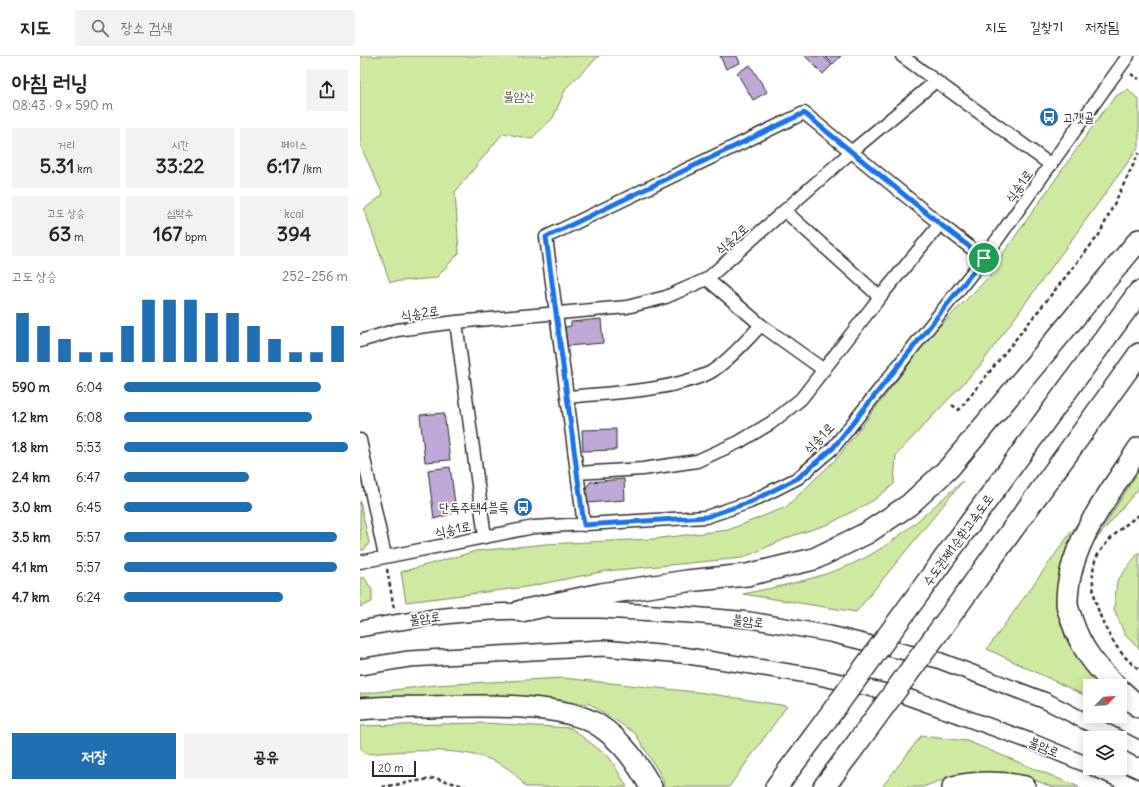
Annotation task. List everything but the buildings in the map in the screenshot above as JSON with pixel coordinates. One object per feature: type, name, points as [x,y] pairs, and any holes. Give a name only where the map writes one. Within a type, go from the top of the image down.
[{"type":"highway","points":[[521,611],[687,580],[747,575],[814,559],[867,533],[909,505],[949,468],[1139,240]]},
{"type":"highway","name":"수도권제1순환고속도로","points":[[776,787],[1139,292]]},
{"type":"highway","points":[[824,787],[958,605],[1139,354]]},
{"type":"highway","points":[[1108,679],[1096,668],[1078,637],[1067,604],[1072,570],[1082,537],[1139,448]]},
{"type":"highway","points":[[1127,696],[1139,707]]},
{"type":"highway","points":[[360,709],[482,706],[544,710],[575,715],[597,724],[621,742],[638,765],[651,787]]},
{"type":"highway","points":[[953,787],[963,785],[1007,783],[1025,787]]},
{"type":"street","points":[[902,56],[1051,165]]},
{"type":"street","name":"식송1로","points":[[360,562],[534,527],[706,517],[750,502],[798,478],[833,448],[984,258],[1128,56]]},
{"type":"street","name":"식송2로","points":[[360,341],[397,330],[456,322],[627,307],[666,297],[707,279],[786,212],[851,152],[936,81]]},
{"type":"street","points":[[584,525],[546,237],[804,113],[984,258]]},
{"type":"street","points":[[786,212],[880,297]]},
{"type":"street","points":[[577,473],[643,469],[697,461],[739,442],[771,423],[801,399],[880,297],[940,224]]},
{"type":"street","points":[[707,279],[761,325],[824,370]]},
{"type":"street","points":[[456,322],[485,536]]},
{"type":"street","points":[[568,397],[659,388],[708,373],[741,347],[761,325]]},
{"type":"street","points":[[360,440],[386,556]]},
{"type":"street","name":"불암로","points":[[360,629],[396,622],[483,611],[602,610],[750,620],[830,634],[938,660],[1046,701],[1105,731]]},
{"type":"street","name":"불암로","points":[[360,666],[409,659],[596,649],[682,655],[814,676],[905,696],[1030,740],[1083,763]]},
{"type":"street","name":"불암로","points":[[1127,742],[1139,749]]},
{"type":"street","points":[[1109,775],[1136,787]]},
{"type":"path","points":[[952,405],[960,410],[1099,235],[1139,153]]},
{"type":"path","points":[[1139,515],[1124,525],[1095,560],[1094,580],[1097,604],[1105,628],[1118,648],[1139,669]]},
{"type":"path","points":[[386,556],[396,622]]},
{"type":"path","points":[[382,787],[435,778],[468,787]]},
{"type":"green space","name":"불암산","points":[[360,56],[599,56],[566,88],[553,118],[531,139],[503,133],[455,192],[459,253],[436,278],[390,282],[364,209],[383,195],[360,145]]},
{"type":"green space","points":[[1128,89],[1139,100],[1139,147],[979,367],[896,455],[894,484],[874,500],[829,524],[792,536],[742,558],[606,571],[526,587],[406,602],[401,572],[476,551],[546,544],[653,539],[728,530],[786,507],[838,457],[933,333],[993,273],[1002,255],[1105,109],[1116,96]]},
{"type":"green space","points":[[1139,470],[1139,488],[1094,542]]},
{"type":"green space","points":[[963,481],[856,612],[743,594],[817,577],[835,571],[870,555],[906,530]]},
{"type":"green space","points":[[360,501],[369,543],[364,550],[360,550]]},
{"type":"green space","points":[[1082,517],[1072,538],[1059,602],[1065,637],[1086,671],[1094,679],[1083,679],[1083,695],[987,649]]},
{"type":"green space","points":[[1139,552],[1139,649],[1125,635],[1114,609],[1117,581]]},
{"type":"green space","points":[[364,577],[372,590],[372,602],[360,607],[360,578]]},
{"type":"green space","points":[[563,678],[705,693],[787,706],[729,787],[664,787],[663,779],[635,733],[590,704],[476,696],[360,703],[360,694],[435,685]]},
{"type":"green space","points":[[484,723],[571,728],[610,758],[627,787],[525,787],[512,772],[495,762],[475,755],[429,751],[366,754],[360,747],[360,726]]},
{"type":"green space","points":[[921,736],[967,741],[1079,787],[1052,787],[1037,781],[991,776],[939,781],[923,787],[882,787]]},
{"type":"place","name":"고갯골","points":[[1049,117]]},
{"type":"place","name":"단독주택4블록","points":[[523,507]]},
{"type":"route","points":[[804,113],[984,258],[833,448],[798,478],[750,502],[706,517],[584,525],[546,237],[804,113]]}]
